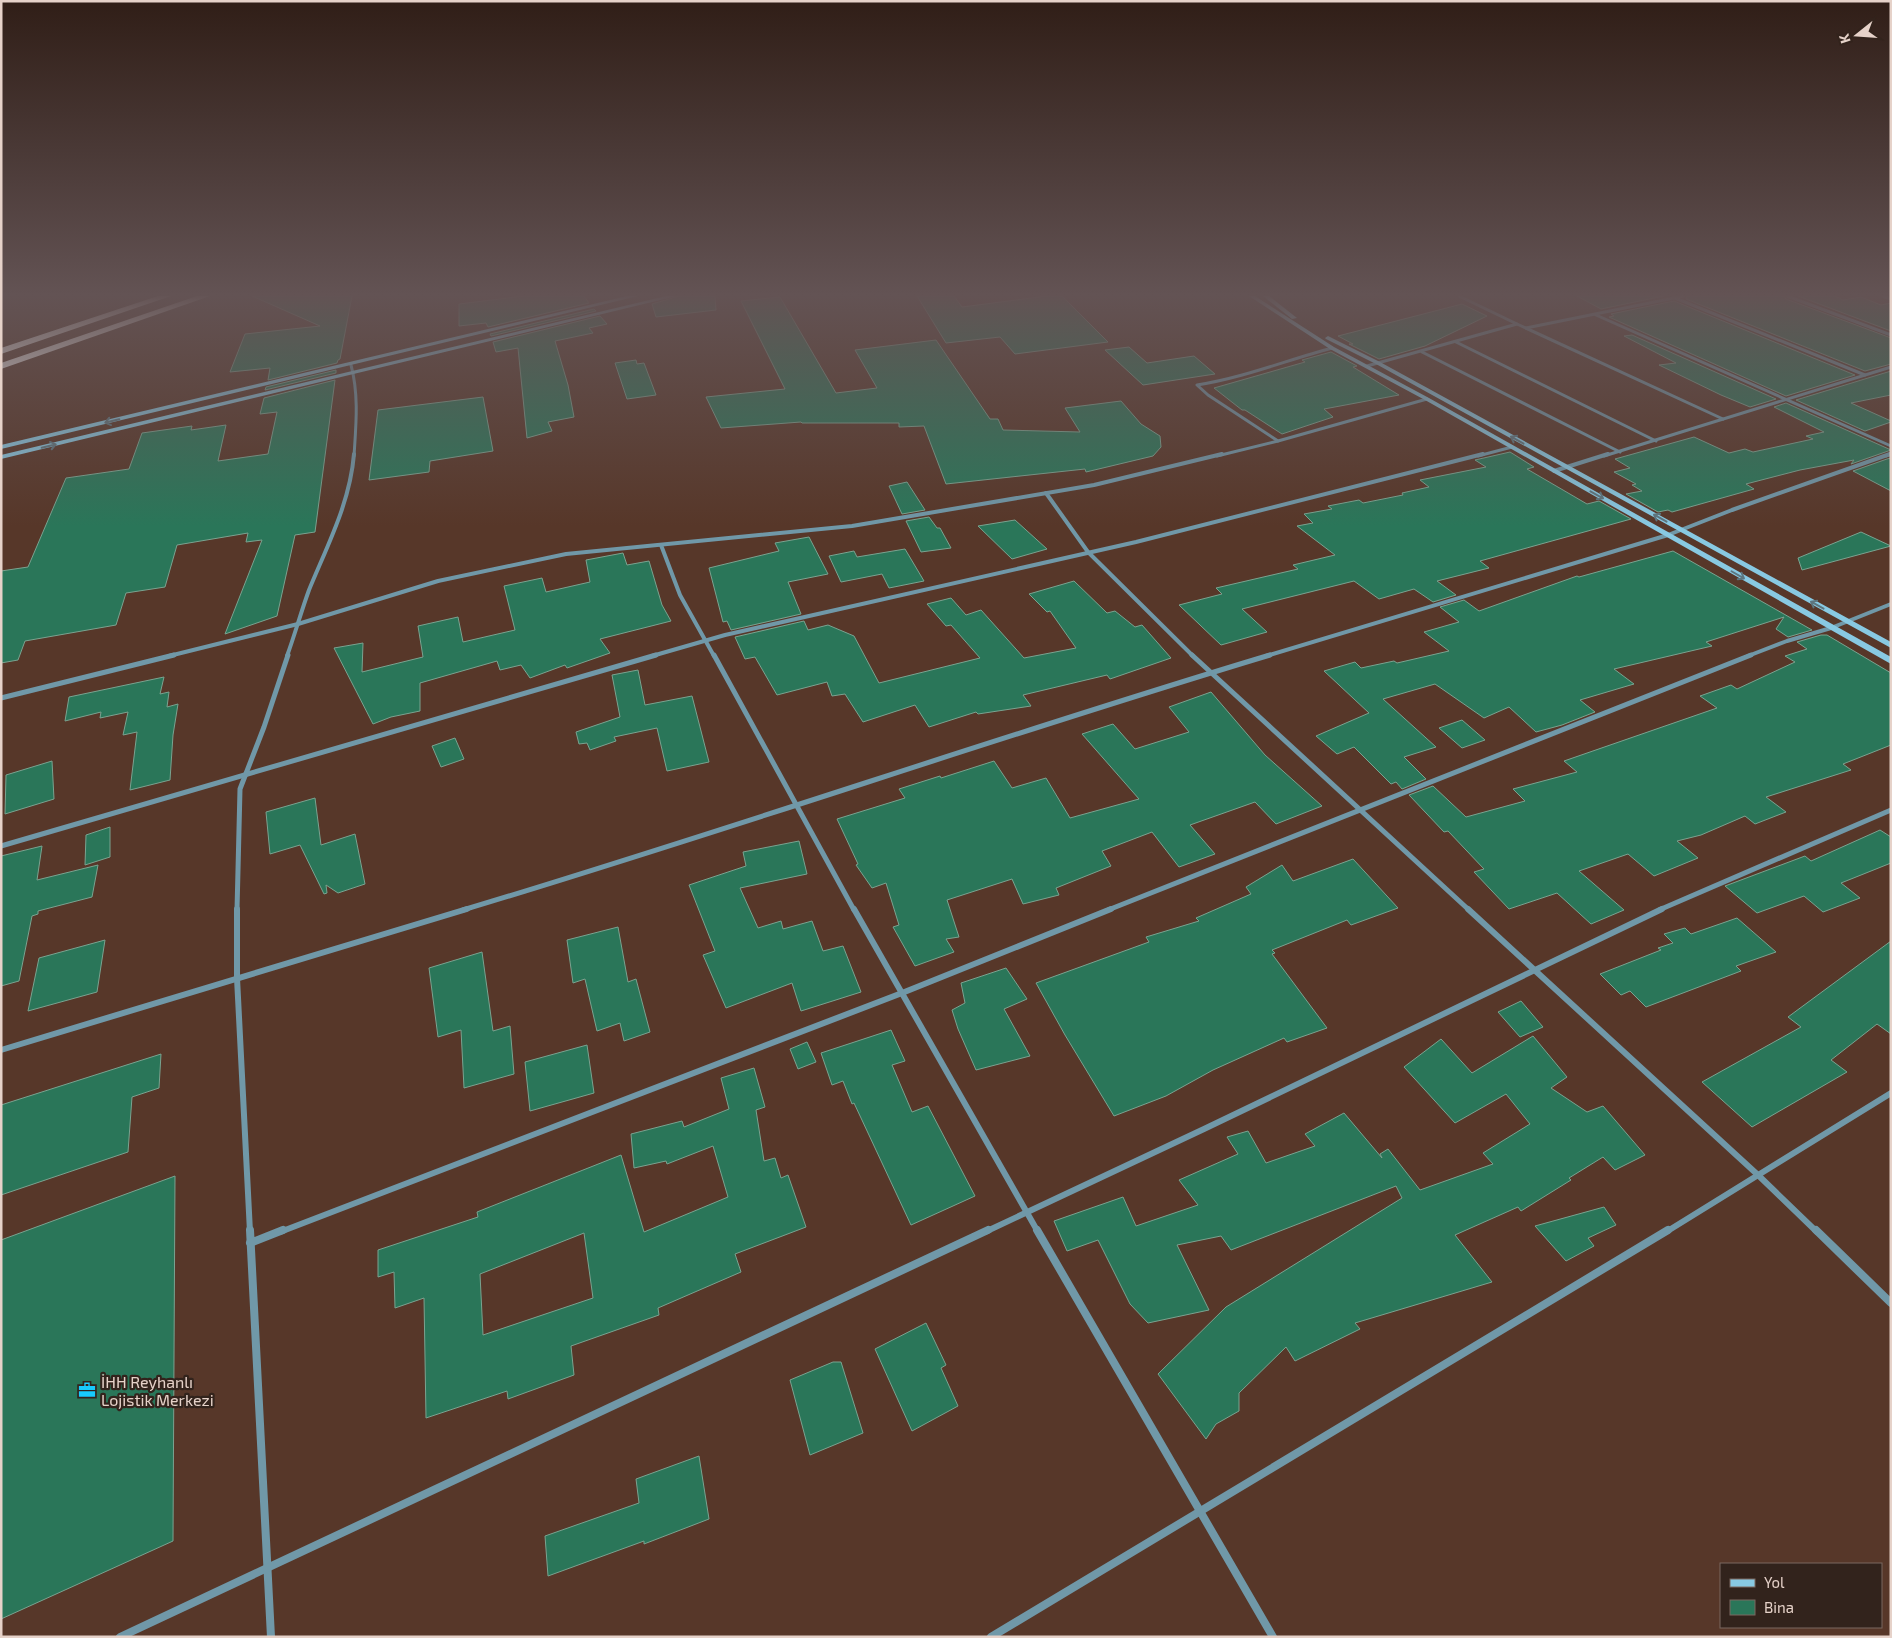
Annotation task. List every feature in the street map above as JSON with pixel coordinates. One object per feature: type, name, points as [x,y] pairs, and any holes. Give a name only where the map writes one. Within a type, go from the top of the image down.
[{"type":"street","points":[[1,447],[319,372]]},
{"type":"street","points":[[1,457],[360,372]]},
{"type":"street","points":[[1248,372],[1224,381],[1197,385],[1208,395],[1278,440]]},
{"type":"street","points":[[1379,372],[1891,662]]},
{"type":"street","points":[[1395,372],[1891,646]]},
{"type":"street","points":[[1462,372],[1620,452]]},
{"type":"street","points":[[1518,372],[1656,440]]},
{"type":"street","points":[[1621,372],[1723,420]]},
{"type":"street","points":[[1728,372],[1891,446]]},
{"type":"street","points":[[1859,372],[1866,375]]},
{"type":"street","points":[[1554,471],[1874,372]]},
{"type":"street","points":[[271,1637],[237,978],[236,859],[240,789],[309,591],[338,523],[353,467],[357,417],[354,374]]},
{"type":"street","points":[[1,698],[298,624],[438,581],[566,554],[852,526],[1094,485],[1278,440],[1427,399]]},
{"type":"street","points":[[1,846],[706,641],[1088,552],[1512,447]]},
{"type":"street","points":[[1,1050],[593,871],[1091,709],[1668,535],[1732,510],[1891,454]]},
{"type":"street","points":[[1046,493],[1088,552],[1210,673],[1758,1175],[1891,1303]]},
{"type":"street","points":[[661,545],[686,610],[706,641],[795,805],[1026,1212],[1273,1637]]},
{"type":"street","points":[[250,1243],[902,993],[1358,809],[1786,641],[1831,628],[1891,604]]},
{"type":"street","points":[[120,1637],[267,1566],[1213,1124],[1639,918],[1891,810]]},
{"type":"street","points":[[991,1637],[1891,1093]]},
{"type":"building","points":[[269,372],[299,372],[268,380]]},
{"type":"building","points":[[326,372],[336,372],[265,390],[266,387]]},
{"type":"building","points":[[520,372],[564,372],[574,417],[548,422],[552,431],[527,438]]},
{"type":"building","points":[[618,372],[648,372],[656,395],[627,399]]},
{"type":"building","points":[[777,372],[824,372],[836,393],[877,388],[868,372],[958,372],[990,419],[998,419],[1003,430],[1080,432],[1065,408],[1121,401],[1141,424],[1160,436],[1161,447],[1153,456],[1086,472],[1085,469],[946,484],[924,426],[899,427],[899,423],[801,422],[721,428],[706,397],[785,389]]},
{"type":"building","points":[[1129,372],[1213,372],[1215,374],[1143,385]]},
{"type":"building","points":[[1268,372],[1362,372],[1399,395],[1324,409],[1333,417],[1282,434],[1245,410],[1242,410],[1214,388]]},
{"type":"building","points":[[1674,372],[1716,372],[1776,399],[1750,407]]},
{"type":"building","points":[[1733,372],[1849,372],[1855,375],[1786,396]]},
{"type":"building","points":[[1891,372],[1891,395],[1851,403],[1891,421],[1865,431],[1796,400]]},
{"type":"building","points":[[335,380],[315,532],[295,535],[277,616],[225,634],[262,540],[246,542],[248,533],[177,545],[165,587],[126,593],[116,625],[25,641],[18,660],[1,663],[1,571],[28,567],[66,478],[129,469],[142,433],[192,426],[191,430],[226,425],[218,461],[268,454],[277,412],[260,414],[264,398]]},
{"type":"building","points":[[483,397],[493,451],[430,461],[429,472],[369,480],[378,410]]},
{"type":"building","points":[[1786,403],[1891,450],[1851,464],[1854,460],[1800,470],[1746,484],[1754,489],[1672,512],[1668,510],[1658,512],[1626,494],[1642,491],[1632,485],[1636,484],[1614,472],[1630,468],[1615,459],[1694,437],[1729,453],[1745,449],[1753,452],[1813,439],[1806,436],[1824,432],[1774,407]]},
{"type":"building","points":[[1510,452],[1534,467],[1527,469],[1587,504],[1599,501],[1631,519],[1480,561],[1489,568],[1437,581],[1456,595],[1433,602],[1414,589],[1379,599],[1354,581],[1242,609],[1267,632],[1221,645],[1179,605],[1222,594],[1216,588],[1298,569],[1293,565],[1335,555],[1297,526],[1313,523],[1304,514],[1332,509],[1328,506],[1359,500],[1363,503],[1403,495],[1402,493],[1429,487],[1420,480],[1486,467],[1475,460]]},
{"type":"building","points":[[1891,458],[1891,491],[1853,471],[1887,459]]},
{"type":"building","points":[[907,482],[925,510],[902,514],[889,486]]},
{"type":"building","points":[[929,517],[937,528],[940,528],[951,548],[921,552],[906,521]]},
{"type":"building","points":[[1015,520],[1047,549],[1012,559],[978,526]]},
{"type":"building","points":[[1861,532],[1891,546],[1802,570],[1798,558]]},
{"type":"building","points":[[809,537],[828,574],[788,582],[801,614],[731,630],[727,621],[723,622],[709,568],[779,551],[775,543]]},
{"type":"building","points":[[905,549],[924,581],[889,588],[882,574],[841,582],[829,556],[854,551],[857,557]]},
{"type":"building","points":[[1673,551],[1812,630],[1788,637],[1776,629],[1784,617],[1706,642],[1712,646],[1614,669],[1634,684],[1580,700],[1595,712],[1562,725],[1536,732],[1509,707],[1484,718],[1435,684],[1383,699],[1436,747],[1404,757],[1426,779],[1402,789],[1396,782],[1391,784],[1354,747],[1337,754],[1316,736],[1369,713],[1324,671],[1355,662],[1361,668],[1394,661],[1397,663],[1449,651],[1424,632],[1459,622],[1440,607],[1464,600],[1479,611],[1577,576]]},
{"type":"building","points":[[623,553],[627,565],[649,561],[662,605],[671,621],[600,639],[610,653],[567,668],[565,665],[530,678],[521,665],[500,670],[497,661],[420,683],[420,711],[391,717],[373,724],[334,648],[363,643],[362,672],[423,657],[418,626],[458,617],[463,642],[515,630],[504,586],[542,578],[546,592],[590,582],[586,560]]},
{"type":"building","points":[[1074,581],[1107,613],[1115,611],[1135,627],[1142,625],[1171,658],[1110,679],[1107,675],[1023,695],[1031,706],[978,714],[976,712],[929,727],[915,705],[863,722],[845,694],[832,696],[827,682],[777,695],[755,657],[745,659],[735,637],[804,621],[808,630],[828,625],[854,636],[879,683],[980,658],[951,625],[946,626],[927,604],[951,598],[966,615],[981,610],[1024,658],[1076,648],[1050,611],[1047,612],[1029,594]]},
{"type":"building","points":[[1827,635],[1891,673],[1891,745],[1843,764],[1851,770],[1766,797],[1786,812],[1755,824],[1745,816],[1701,835],[1677,841],[1698,858],[1654,876],[1628,854],[1579,871],[1624,910],[1591,924],[1557,893],[1509,909],[1474,872],[1484,869],[1448,831],[1444,832],[1409,795],[1433,786],[1466,817],[1525,801],[1513,789],[1577,772],[1564,761],[1717,708],[1700,696],[1731,685],[1737,689],[1795,662],[1785,656],[1807,649],[1797,642]]},
{"type":"building","points":[[638,670],[645,705],[692,696],[709,762],[667,771],[657,728],[614,737],[616,741],[590,750],[587,743],[579,744],[576,732],[620,717],[612,675]]},
{"type":"building","points":[[164,677],[160,694],[169,692],[167,707],[178,704],[173,735],[170,780],[130,790],[137,732],[123,735],[128,712],[100,718],[101,712],[65,721],[69,697]]},
{"type":"building","points":[[1211,692],[1265,755],[1322,806],[1276,824],[1255,802],[1190,825],[1215,854],[1179,867],[1152,832],[1102,851],[1111,866],[1056,888],[1059,895],[1023,904],[1012,879],[947,900],[959,937],[946,939],[954,952],[915,966],[893,927],[899,925],[886,883],[872,888],[856,865],[858,864],[837,819],[905,798],[899,789],[994,761],[1012,788],[1046,778],[1070,818],[1139,799],[1082,734],[1113,724],[1135,749],[1189,732],[1169,707]]},
{"type":"building","points":[[1462,720],[1485,740],[1462,748],[1439,728]]},
{"type":"building","points":[[455,738],[464,759],[441,767],[432,746]]},
{"type":"building","points":[[52,761],[54,799],[5,814],[6,775]]},
{"type":"building","points":[[315,798],[321,845],[355,834],[365,884],[338,893],[326,885],[327,893],[324,894],[300,845],[270,854],[266,812]]},
{"type":"building","points":[[110,827],[110,857],[85,865],[86,835]]},
{"type":"building","points":[[1880,830],[1891,837],[1891,863],[1841,883],[1860,898],[1823,912],[1804,896],[1757,913],[1725,886],[1805,856],[1811,861]]},
{"type":"building","points":[[799,841],[807,874],[740,888],[758,928],[781,921],[783,929],[812,921],[823,951],[843,946],[861,992],[801,1011],[792,983],[726,1008],[703,955],[715,951],[689,885],[746,866],[743,852]]},
{"type":"building","points":[[42,846],[37,880],[98,865],[92,897],[38,911],[38,914],[32,916],[19,981],[1,986],[1,856]]},
{"type":"building","points":[[1353,859],[1398,908],[1351,925],[1347,920],[1272,950],[1275,953],[1272,954],[1327,1028],[1287,1042],[1284,1038],[1213,1070],[1166,1096],[1114,1116],[1036,983],[1149,942],[1146,937],[1199,921],[1196,918],[1251,894],[1246,887],[1282,865],[1293,881]]},
{"type":"building","points":[[1737,918],[1776,952],[1736,966],[1741,971],[1646,1007],[1630,991],[1621,995],[1600,974],[1661,950],[1658,948],[1673,943],[1664,934],[1685,928],[1691,934]]},
{"type":"building","points":[[618,927],[628,982],[636,979],[650,1032],[624,1041],[620,1023],[597,1031],[585,979],[573,983],[567,940]]},
{"type":"building","points":[[105,940],[97,992],[28,1011],[39,958]]},
{"type":"building","points":[[1891,941],[1891,1034],[1877,1024],[1831,1060],[1847,1072],[1752,1127],[1702,1082],[1801,1027],[1788,1017]]},
{"type":"building","points":[[482,952],[493,1031],[510,1026],[514,1074],[464,1088],[461,1030],[438,1037],[429,968]]},
{"type":"building","points":[[1006,968],[1027,999],[1004,1009],[1030,1056],[976,1070],[952,1010],[965,1003],[961,983]]},
{"type":"building","points":[[1521,1001],[1543,1027],[1520,1037],[1498,1012]]},
{"type":"building","points":[[891,1030],[905,1061],[892,1065],[912,1112],[928,1106],[975,1196],[911,1225],[854,1103],[852,1104],[843,1081],[832,1085],[821,1053]]},
{"type":"building","points":[[1533,1036],[1567,1077],[1551,1088],[1587,1112],[1603,1106],[1645,1155],[1615,1170],[1603,1157],[1569,1178],[1571,1180],[1521,1211],[1518,1207],[1455,1235],[1492,1282],[1355,1323],[1360,1329],[1295,1361],[1286,1347],[1239,1393],[1239,1411],[1216,1424],[1206,1439],[1158,1374],[1226,1307],[1402,1198],[1396,1186],[1231,1250],[1221,1236],[1177,1245],[1209,1310],[1148,1323],[1130,1304],[1098,1240],[1067,1251],[1054,1221],[1123,1197],[1136,1226],[1198,1205],[1179,1180],[1238,1154],[1227,1137],[1248,1131],[1266,1163],[1315,1146],[1305,1134],[1344,1113],[1382,1158],[1380,1154],[1388,1149],[1420,1190],[1493,1164],[1483,1153],[1530,1124],[1506,1094],[1455,1123],[1404,1067],[1441,1039],[1472,1073]]},
{"type":"building","points":[[807,1042],[816,1062],[798,1069],[790,1049]]},
{"type":"building","points":[[587,1045],[594,1093],[530,1111],[525,1062]]},
{"type":"building","points":[[161,1054],[159,1088],[132,1097],[128,1152],[1,1195],[1,1105]]},
{"type":"building","points":[[754,1068],[765,1107],[756,1110],[764,1161],[775,1158],[781,1178],[788,1175],[806,1227],[735,1254],[741,1272],[658,1308],[659,1315],[571,1346],[574,1375],[508,1399],[507,1391],[426,1418],[424,1298],[395,1308],[394,1272],[378,1277],[378,1250],[478,1217],[477,1212],[621,1155],[644,1232],[728,1197],[713,1146],[667,1164],[666,1161],[634,1168],[631,1134],[682,1121],[684,1127],[729,1109],[721,1078]],"holes":[[[584,1233],[593,1298],[483,1335],[480,1274]]]},
{"type":"building","name":"İHH Reyhanlı Lojistik Merkezi","points":[[175,1176],[173,1541],[1,1619],[1,1240]]},
{"type":"building","points":[[1604,1207],[1616,1225],[1588,1238],[1594,1246],[1566,1261],[1535,1226]]},
{"type":"building","points":[[926,1323],[946,1365],[941,1368],[958,1406],[912,1431],[875,1349]]},
{"type":"building","points":[[833,1362],[841,1362],[863,1433],[810,1455],[790,1380]]},
{"type":"building","points":[[699,1456],[709,1519],[644,1544],[644,1541],[548,1576],[545,1536],[639,1503],[636,1479]]},
{"type":"place","name":"İHH Reyhanlı Lojistik Merkezi","points":[[87,1390]]}]
